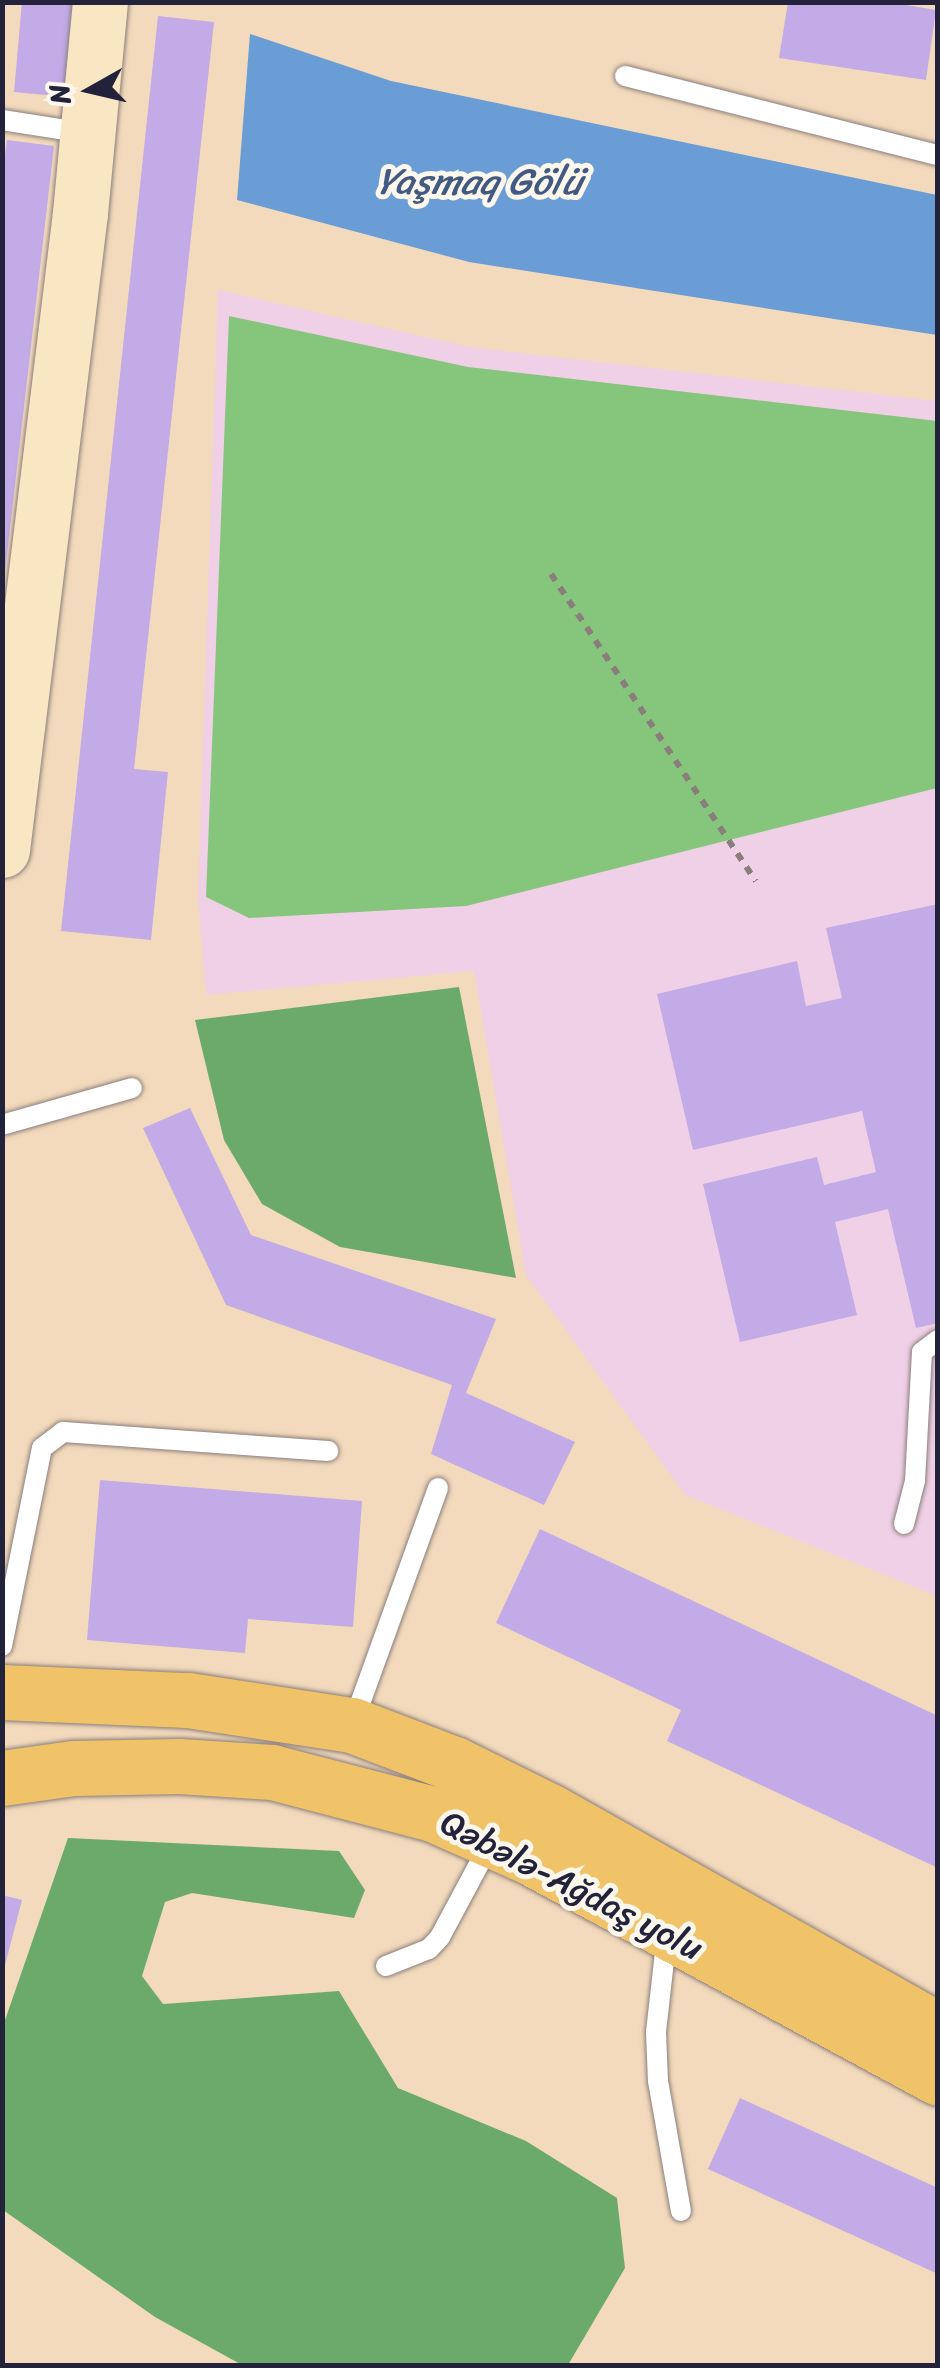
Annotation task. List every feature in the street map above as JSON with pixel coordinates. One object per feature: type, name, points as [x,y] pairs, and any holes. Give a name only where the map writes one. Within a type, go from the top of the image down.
[{"type":"main road","points":[[2,850],[100,2]]},
{"type":"main road","points":[[2,1692],[188,1700],[352,1725],[454,1764],[550,1812],[938,2030]]},
{"type":"main road","name":"Qəbələ-Ağdaş yolu","points":[[2,1778],[73,1768],[178,1766],[272,1772],[432,1814],[492,1840],[938,2078]]},
{"type":"lane","points":[[625,76],[938,155]]},
{"type":"lane","points":[[2,120],[87,133]]},
{"type":"lane","points":[[2,1125],[132,1088]]},
{"type":"lane","points":[[904,1524],[915,1481],[922,1352],[938,1340]]},
{"type":"lane","points":[[2,1646],[42,1448],[64,1432],[107,1432],[328,1451]]},
{"type":"lane","points":[[352,1725],[438,1488]]},
{"type":"lane","points":[[386,1966],[429,1949],[440,1936],[492,1840]]},
{"type":"lane","points":[[668,1932],[656,2049],[681,2212]]},
{"type":"path","points":[[552,574],[756,881]]},
{"type":"shaded area","points":[[218,290],[470,347],[937,401],[937,1596],[685,1495],[526,1275],[474,971],[206,995],[198,897]]},
{"type":"green space","points":[[229,316],[468,367],[937,421],[937,788],[466,906],[249,918],[206,897]]},
{"type":"green space","points":[[459,987],[516,1278],[340,1247],[262,1204],[224,1140],[195,1020]]},
{"type":"green space","points":[[68,1838],[339,1851],[365,1890],[354,1918],[192,1893],[165,1902],[142,1976],[163,2004],[339,1991],[398,2088],[526,2141],[617,2198],[625,2268],[568,2365],[242,2365],[155,2317],[3,2210],[3,2026]]},
{"type":"water","name":"Yaşmaq Gölü","points":[[250,34],[391,81],[937,195],[937,335],[469,262],[237,200]]},
{"type":"building","points":[[22,2],[76,2],[67,97],[14,92]]},
{"type":"building","points":[[788,2],[889,2],[936,10],[926,80],[779,58]]},
{"type":"building","points":[[158,16],[214,22],[134,769],[168,772],[151,940],[61,931]]},
{"type":"building","points":[[7,140],[54,146],[5,572],[2,177]]},
{"type":"building","points":[[938,904],[938,1323],[916,1328],[888,1209],[835,1222],[857,1315],[740,1342],[703,1184],[817,1157],[824,1185],[876,1172],[862,1111],[693,1150],[657,994],[797,961],[806,1006],[842,998],[826,928]]},
{"type":"building","points":[[190,1108],[251,1235],[496,1319],[466,1393],[575,1442],[544,1505],[431,1454],[452,1385],[226,1305],[143,1128]]},
{"type":"building","points":[[100,1480],[362,1501],[353,1627],[248,1619],[245,1653],[87,1640]]},
{"type":"building","points":[[540,1529],[938,1716],[938,1868],[667,1741],[681,1710],[496,1623]]},
{"type":"building","points":[[2,1895],[22,1900],[4,1969],[2,1969]]},
{"type":"building","points":[[740,2098],[938,2188],[938,2274],[708,2169]]}]
